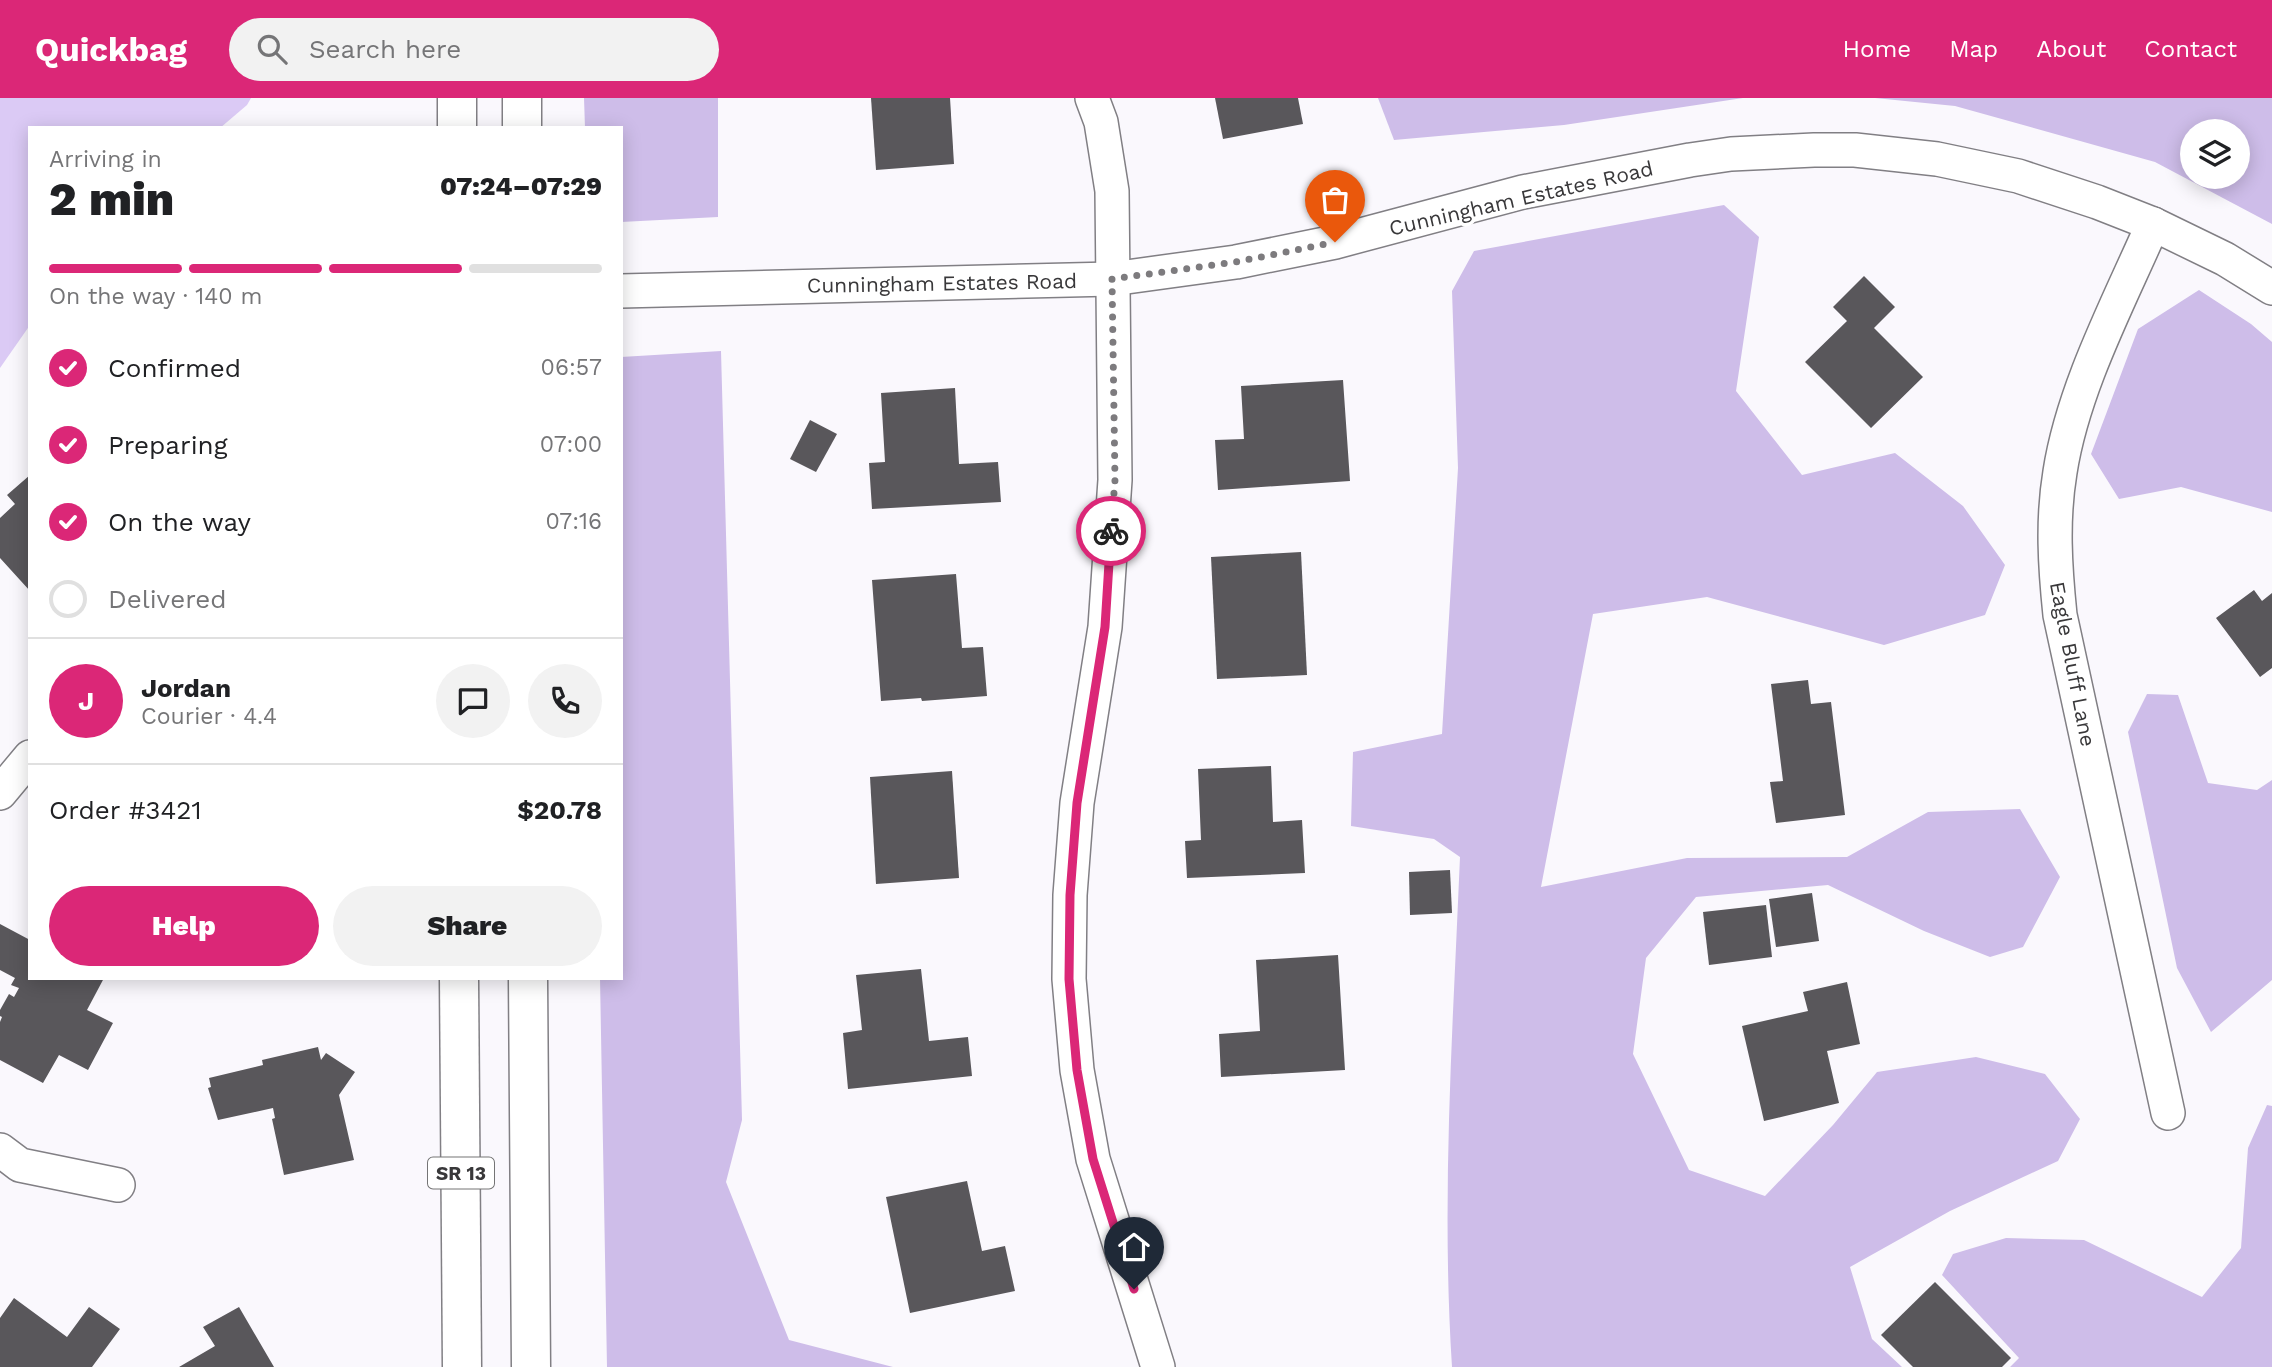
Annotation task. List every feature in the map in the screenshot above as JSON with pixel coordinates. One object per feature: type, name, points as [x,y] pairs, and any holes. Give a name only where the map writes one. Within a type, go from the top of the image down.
[{"type":"main road","points":[[457,98],[457,126]]},
{"type":"main road","points":[[522,98],[522,126]]},
{"type":"main road","name":"SR 13","points":[[459,980],[463,1367]]},
{"type":"main road","points":[[528,980],[531,1367]]},
{"type":"street","points":[[1092,98],[1101,122],[1112,191],[1115,480],[1105,627],[1077,803],[1070,895],[1069,979],[1077,1070],[1093,1159],[1158,1367]]},
{"type":"street","name":"Cunningham Estates Road","points":[[623,291],[1112,279],[1236,262],[1335,242],[1523,192],[1731,154],[1855,150],[1937,159],[2018,176],[2153,224],[2225,260],[2272,288]]},
{"type":"street","name":"Eagle Bluff Lane","points":[[2153,224],[2077,401],[2060,471],[2055,519],[2055,567],[2060,615],[2168,1113]]},
{"type":"street","points":[[0,793],[28,759]]},
{"type":"street","points":[[0,1150],[20,1165],[118,1185]]},
{"type":"shaded area","points":[[0,98],[251,98],[247,105],[222,126],[28,126],[28,328],[0,368]]},
{"type":"shaded area","points":[[584,98],[718,98],[718,217],[623,222],[623,126],[585,126]]},
{"type":"shaded area","points":[[1378,98],[1743,98],[1564,125],[1394,140]]},
{"type":"shaded area","points":[[1875,98],[2272,98],[2272,224],[2206,189],[2250,189],[2250,119],[2180,119],[2180,175],[2155,162],[1955,106]]},
{"type":"shaded area","points":[[1724,205],[1759,237],[1736,391],[1802,475],[1895,453],[1963,506],[2005,565],[1985,615],[1884,645],[1707,597],[1593,614],[1541,887],[1687,858],[1847,857],[1928,812],[2020,809],[2060,877],[2023,947],[1990,957],[1924,931],[1828,885],[1696,897],[1646,958],[1633,1054],[1689,1170],[1765,1196],[1833,1125],[1877,1072],[1976,1057],[2045,1074],[2080,1119],[2058,1161],[1950,1211],[1850,1267],[1872,1339],[1902,1367],[1452,1367],[1448,1175],[1460,857],[1434,839],[1351,826],[1353,752],[1442,734],[1458,468],[1452,291],[1474,251]]},
{"type":"shaded area","points":[[2199,290],[2251,324],[2272,342],[2272,512],[2181,487],[2119,499],[2091,454],[2138,329]]},
{"type":"shaded area","points":[[721,351],[742,1120],[726,1182],[789,1340],[893,1367],[607,1367],[600,980],[623,980],[623,357]]},
{"type":"shaded area","points":[[2147,694],[2178,695],[2208,783],[2257,790],[2272,780],[2272,980],[2211,1032],[2177,968],[2128,732]]},
{"type":"shaded area","points":[[2267,1105],[2272,1106],[2272,1367],[2010,1367],[2019,1358],[1942,1275],[1953,1254],[2006,1238],[2084,1240],[2202,1297],[2241,1248],[2248,1148]]},
{"type":"building","points":[[871,98],[950,98],[954,164],[876,170]]},
{"type":"building","points":[[1215,98],[1298,98],[1303,124],[1223,139]]},
{"type":"building","points":[[1864,276],[1895,307],[1874,328],[1923,377],[1871,428],[1805,362],[1847,321],[1833,307]]},
{"type":"building","points":[[1343,380],[1350,481],[1218,490],[1215,440],[1244,439],[1241,386]]},
{"type":"building","points":[[955,388],[959,464],[998,462],[1001,502],[872,509],[869,463],[885,462],[881,393]]},
{"type":"building","points":[[810,420],[837,434],[816,472],[790,459]]},
{"type":"building","points":[[28,477],[28,589],[0,558],[0,518],[15,504],[7,495]]},
{"type":"building","points":[[1301,552],[1307,675],[1217,679],[1211,557]]},
{"type":"building","points":[[956,574],[962,648],[983,647],[987,696],[881,701],[872,580]]},
{"type":"building","points":[[2254,590],[2262,601],[2272,593],[2272,668],[2260,677],[2216,618]]},
{"type":"building","points":[[1808,680],[1811,704],[1831,702],[1845,815],[1776,823],[1770,782],[1783,781],[1771,684]]},
{"type":"building","points":[[1271,766],[1273,822],[1302,820],[1305,873],[1187,878],[1185,841],[1201,840],[1198,769]]},
{"type":"building","points":[[952,771],[959,878],[876,884],[870,777]]},
{"type":"building","points":[[1450,870],[1452,913],[1410,915],[1409,872]]},
{"type":"building","points":[[1812,893],[1819,941],[1776,947],[1769,899]]},
{"type":"building","points":[[1766,905],[1772,957],[1709,965],[1703,912]]},
{"type":"building","points":[[0,924],[28,939],[28,980],[103,980],[87,1010],[113,1023],[88,1070],[59,1055],[43,1083],[0,1060],[0,1010],[9,994],[14,997],[19,988],[11,985],[15,978],[0,970]]},
{"type":"building","points":[[1338,955],[1345,1070],[1221,1077],[1219,1034],[1260,1031],[1256,960]]},
{"type":"building","points":[[921,969],[929,1041],[968,1037],[972,1076],[848,1089],[843,1033],[862,1030],[856,975]]},
{"type":"building","points":[[1847,982],[1860,1044],[1827,1051],[1839,1103],[1764,1121],[1742,1026],[1808,1011],[1803,992]]},
{"type":"building","points":[[318,1047],[321,1060],[326,1053],[355,1072],[339,1095],[354,1160],[284,1175],[272,1119],[275,1118],[273,1108],[218,1120],[208,1088],[211,1087],[209,1078],[263,1065],[262,1060]]},
{"type":"building","points":[[967,1181],[982,1251],[1005,1246],[1015,1291],[910,1313],[886,1197]]},
{"type":"building","points":[[1935,1282],[2011,1358],[2002,1367],[1913,1367],[1881,1335]]},
{"type":"building","points":[[14,1298],[67,1337],[89,1307],[120,1329],[92,1367],[0,1367],[0,1318]]},
{"type":"building","points":[[239,1307],[274,1367],[179,1367],[215,1346],[203,1327]]},
{"type":"way so far","points":[[1111,531],[1115,480],[1112,279],[1236,262],[1335,242]]},
{"type":"route","points":[[1111,531],[1105,627],[1077,803],[1070,895],[1069,979],[1077,1070],[1093,1159],[1134,1289]]}]
